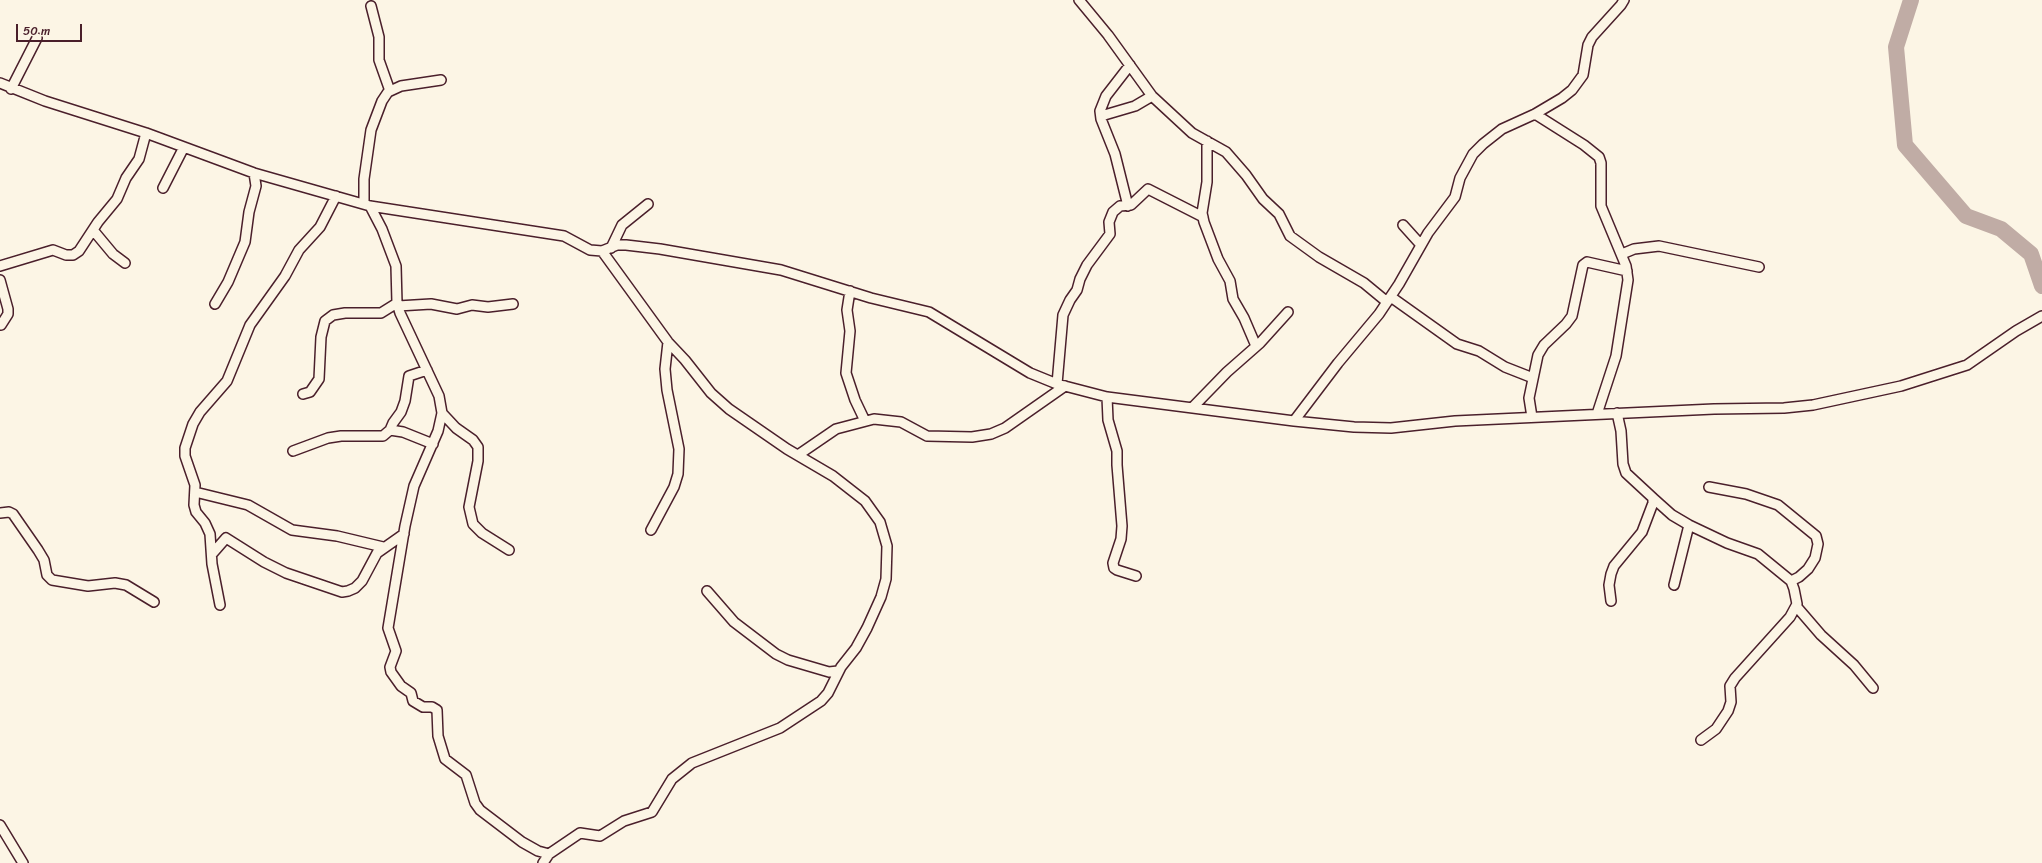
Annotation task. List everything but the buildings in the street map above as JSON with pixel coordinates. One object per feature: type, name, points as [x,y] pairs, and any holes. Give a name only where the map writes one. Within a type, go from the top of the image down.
[{"type":"street","points":[[1079,0],[1108,35],[1152,96],[1192,133],[1226,152],[1246,175],[1263,199],[1279,214],[1290,236],[1319,257],[1364,283],[1457,344],[1479,351],[1505,367],[1533,378]]},
{"type":"street","points":[[1294,421],[1389,299],[1421,245],[1455,198],[1460,178],[1474,154],[1492,136],[1502,129],[1535,114],[1562,98],[1578,82],[1583,75],[1588,45],[1592,37],[1621,6],[1624,0]]},
{"type":"street","points":[[371,6],[379,37],[379,60],[390,90]]},
{"type":"street","points":[[12,89],[37,38]]},
{"type":"street","points":[[1128,206],[1115,154],[1100,111],[1106,96],[1130,65]]},
{"type":"street","points":[[441,80],[402,86],[390,90],[382,101],[371,130],[364,179],[367,205],[382,229],[396,266],[397,305],[409,334],[439,396],[442,413],[433,444],[414,486],[404,534],[388,628],[396,651],[390,667],[391,672],[401,686],[411,693],[413,700],[423,707],[432,707],[437,710],[438,736],[445,759],[466,775],[475,803],[480,810],[522,842],[538,851],[549,854]]},
{"type":"street","points":[[0,83],[12,89],[85,115],[146,133],[254,173],[367,205],[564,236],[590,250],[606,249],[626,245],[660,249],[766,268],[850,292],[929,312],[1030,373],[1061,385],[1107,397],[1294,421],[1354,427],[1391,428],[1455,421],[1617,413],[1784,408],[1813,405],[1901,386],[1966,365],[2016,331],[2042,316]]},
{"type":"street","points":[[1101,116],[1135,106],[1152,96]]},
{"type":"street","points":[[1535,114],[1584,144],[1598,157],[1601,163],[1601,206],[1622,254],[1627,271],[1628,280],[1616,356],[1596,414]]},
{"type":"street","points":[[0,266],[53,250],[72,255],[79,251],[117,199],[126,178],[139,159],[146,133]]},
{"type":"street","points":[[1207,141],[1207,182],[1203,217],[1218,259],[1230,281],[1233,299],[1244,318],[1256,346]]},
{"type":"street","points":[[164,188],[184,147]]},
{"type":"street","points":[[214,304],[231,275],[245,242],[249,212],[256,186],[254,173]]},
{"type":"street","points":[[1061,385],[1063,315],[1070,300],[1077,290],[1080,278],[1087,264],[1110,234],[1109,222],[1112,212],[1120,206],[1128,206],[1148,189],[1203,217]]},
{"type":"street","points":[[220,605],[212,564],[208,529],[196,512],[194,505],[195,486],[185,456],[185,448],[193,424],[205,404],[221,389],[226,381],[250,325],[285,276],[299,250],[320,227],[336,196]]},
{"type":"street","points":[[606,249],[622,225],[648,204]]},
{"type":"street","points":[[1403,225],[1421,245]]},
{"type":"street","points":[[93,230],[125,264]]},
{"type":"street","points":[[1622,254],[1646,247],[1658,246],[1759,267]]},
{"type":"street","points":[[543,863],[549,854],[580,834],[600,836],[624,821],[652,812],[672,779],[692,763],[780,728],[795,720],[821,701],[828,693],[838,671],[856,648],[881,597],[886,579],[887,546],[880,522],[865,501],[833,476],[798,455],[729,408],[717,398],[668,342],[606,249]]},
{"type":"street","points":[[1532,417],[1529,398],[1538,355],[1544,345],[1572,316],[1584,263],[1587,262],[1627,271]]},
{"type":"street","points":[[0,280],[8,309],[8,314],[1,325]]},
{"type":"street","points":[[850,292],[847,310],[850,331],[846,373],[855,400],[865,421]]},
{"type":"street","points":[[303,394],[310,392],[318,379],[325,321],[333,315],[344,313],[381,313],[397,305],[431,304],[457,309],[472,305],[488,307],[513,304]]},
{"type":"street","points":[[1193,407],[1227,372],[1256,346],[1288,312]]},
{"type":"street","points":[[651,530],[674,488],[678,474],[679,449],[666,390],[665,369],[668,342]]},
{"type":"street","points":[[293,451],[328,438],[341,436],[383,436],[390,430],[401,412],[405,401],[409,376],[427,370]]},
{"type":"street","points":[[798,455],[836,429],[865,421],[883,419],[901,422],[927,436],[972,437],[991,434],[1005,428],[1061,385]]},
{"type":"street","points":[[1107,397],[1108,420],[1117,451],[1116,465],[1122,526],[1122,539],[1113,563],[1114,568],[1117,570],[1136,576]]},
{"type":"street","points":[[442,413],[456,428],[473,440],[478,447],[478,461],[469,507],[472,524],[482,533],[509,550]]},
{"type":"street","points":[[1617,413],[1621,431],[1622,464],[1626,474],[1672,515],[1727,543],[1758,554],[1791,581],[1794,589],[1796,606],[1821,635],[1854,665],[1873,688]]},
{"type":"street","points":[[390,430],[433,444]]},
{"type":"street","points":[[1708,486],[1746,494],[1778,505],[1816,536],[1818,544],[1815,558],[1808,569],[1799,577],[1791,581]]},
{"type":"street","points":[[195,492],[248,505],[292,530],[337,536],[383,547]]},
{"type":"street","points":[[1610,601],[1609,585],[1614,566],[1642,532],[1653,503],[1653,498]]},
{"type":"street","points":[[0,512],[9,512],[13,514],[44,560],[47,575],[52,580],[88,586],[115,583],[126,584],[154,602]]},
{"type":"street","points":[[1674,585],[1689,525]]},
{"type":"street","points":[[212,554],[226,538],[264,562],[286,573],[342,592],[355,588],[362,581],[376,553],[404,534]]},
{"type":"street","points":[[707,591],[734,622],[776,654],[788,660],[829,672],[838,671]]},
{"type":"street","points":[[1701,740],[1716,729],[1728,711],[1731,702],[1730,686],[1735,678],[1779,632],[1796,606]]},
{"type":"street","points":[[0,825],[24,863]]},
{"type":"waterway","points":[[1911,0],[1896,47],[1905,145],[1966,216],[2001,229],[2031,254],[2042,286]]}]
